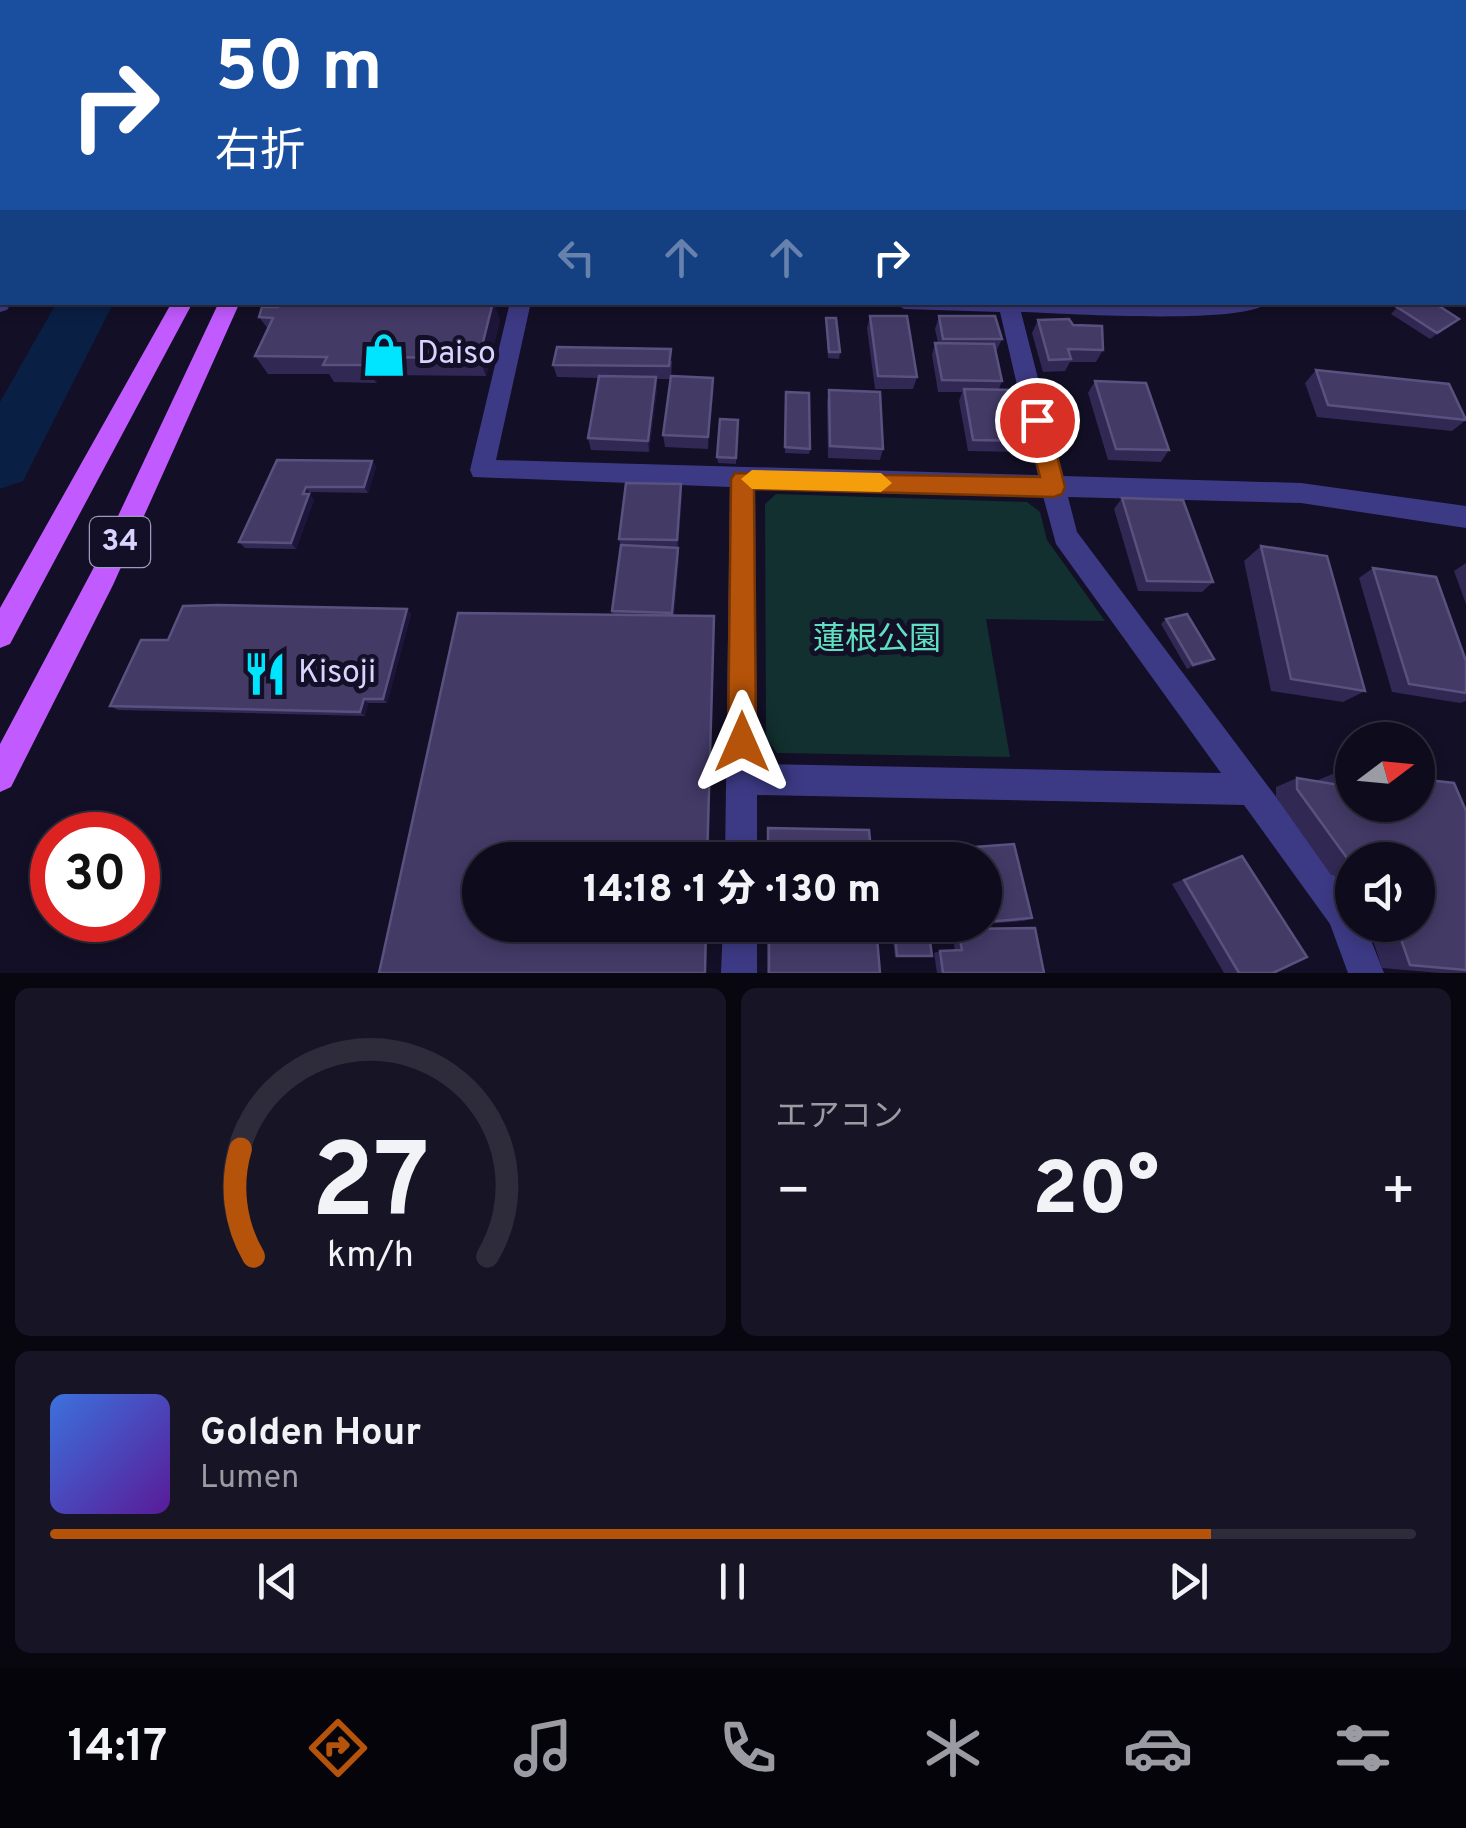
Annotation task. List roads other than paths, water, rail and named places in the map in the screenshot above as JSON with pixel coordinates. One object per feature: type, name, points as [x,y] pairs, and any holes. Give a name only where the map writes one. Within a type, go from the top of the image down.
[{"type":"main road","name":"34","points":[[0,634],[181,305]]},
{"type":"main road","name":"34","points":[[0,776],[103,577],[229,305]]},
{"type":"street","points":[[520,305],[482,470],[1301,494],[1466,516]]},
{"type":"street","points":[[1008,305],[1065,536],[1344,912],[1366,973]]},
{"type":"street","points":[[1045,305],[1193,309],[1231,305]]},
{"type":"street","points":[[741,842],[742,479]]},
{"type":"street","points":[[742,779],[1252,789]]},
{"type":"street","points":[[739,973],[740,942]]},
{"type":"waterway","points":[[0,462],[84,305]]},
{"type":"place","name":"Daiso","points":[[384,355]]},
{"type":"place","name":"Kisoji","points":[[265,674]]},
{"type":"park label","name":"蓮根公園","points":[[877,641]]}]
